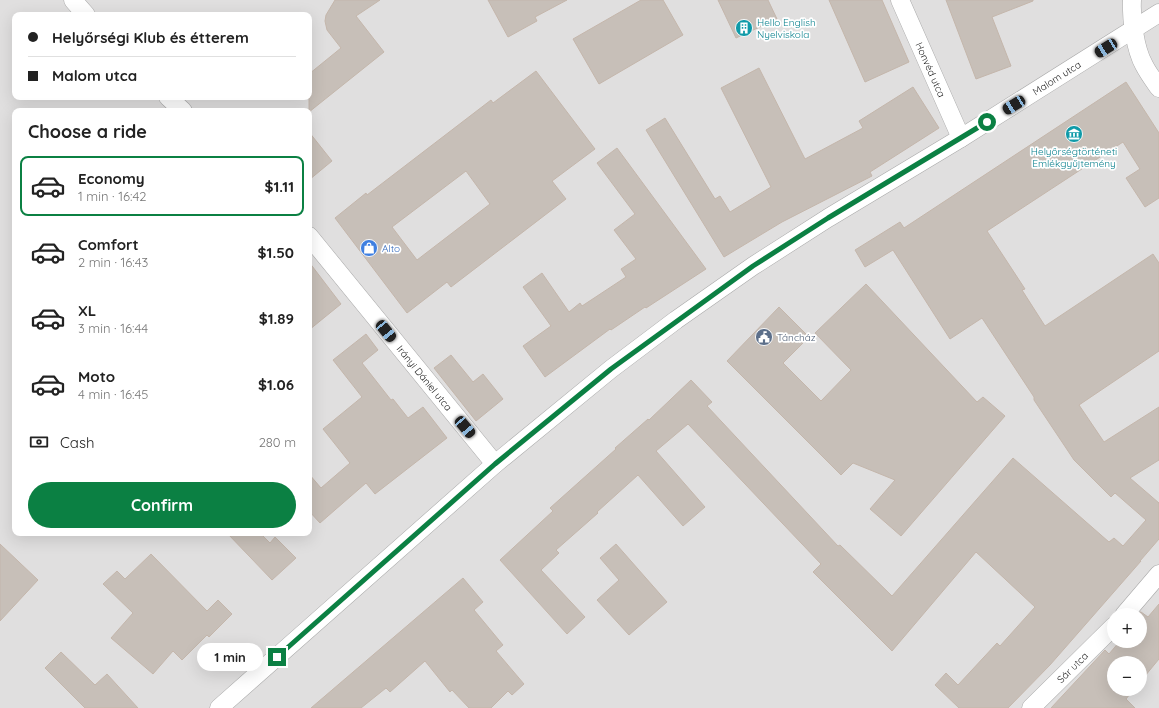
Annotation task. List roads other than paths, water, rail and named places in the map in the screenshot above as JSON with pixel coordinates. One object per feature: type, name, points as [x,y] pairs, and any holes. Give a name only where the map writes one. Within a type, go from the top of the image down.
[{"type":"street","points":[[73,0],[83,12]]},
{"type":"street","name":"Honvéd utca","points":[[900,0],[961,138]]},
{"type":"street","points":[[1132,0],[1137,48],[1143,64],[1159,88]]},
{"type":"street","name":"Malom utca","points":[[218,708],[495,464],[611,369],[753,266],[828,218],[961,138],[1159,13]]},
{"type":"street","points":[[171,100],[180,108]]},
{"type":"street","name":"Irányi Dániel utca","points":[[312,240],[495,464]]},
{"type":"street","points":[[1130,608],[1159,574]]},
{"type":"street","name":"Sár utca","points":[[1031,708],[1107,633]]},
{"type":"place","name":"Hello English Nyelviskola","points":[[744,28]]},
{"type":"place","name":"Helyőrségtörténeti Emlékgyűjtemény","points":[[1074,134]]},
{"type":"place","name":"Alto","points":[[369,248]]},
{"type":"place","name":"Táncház","points":[[764,337]]}]
